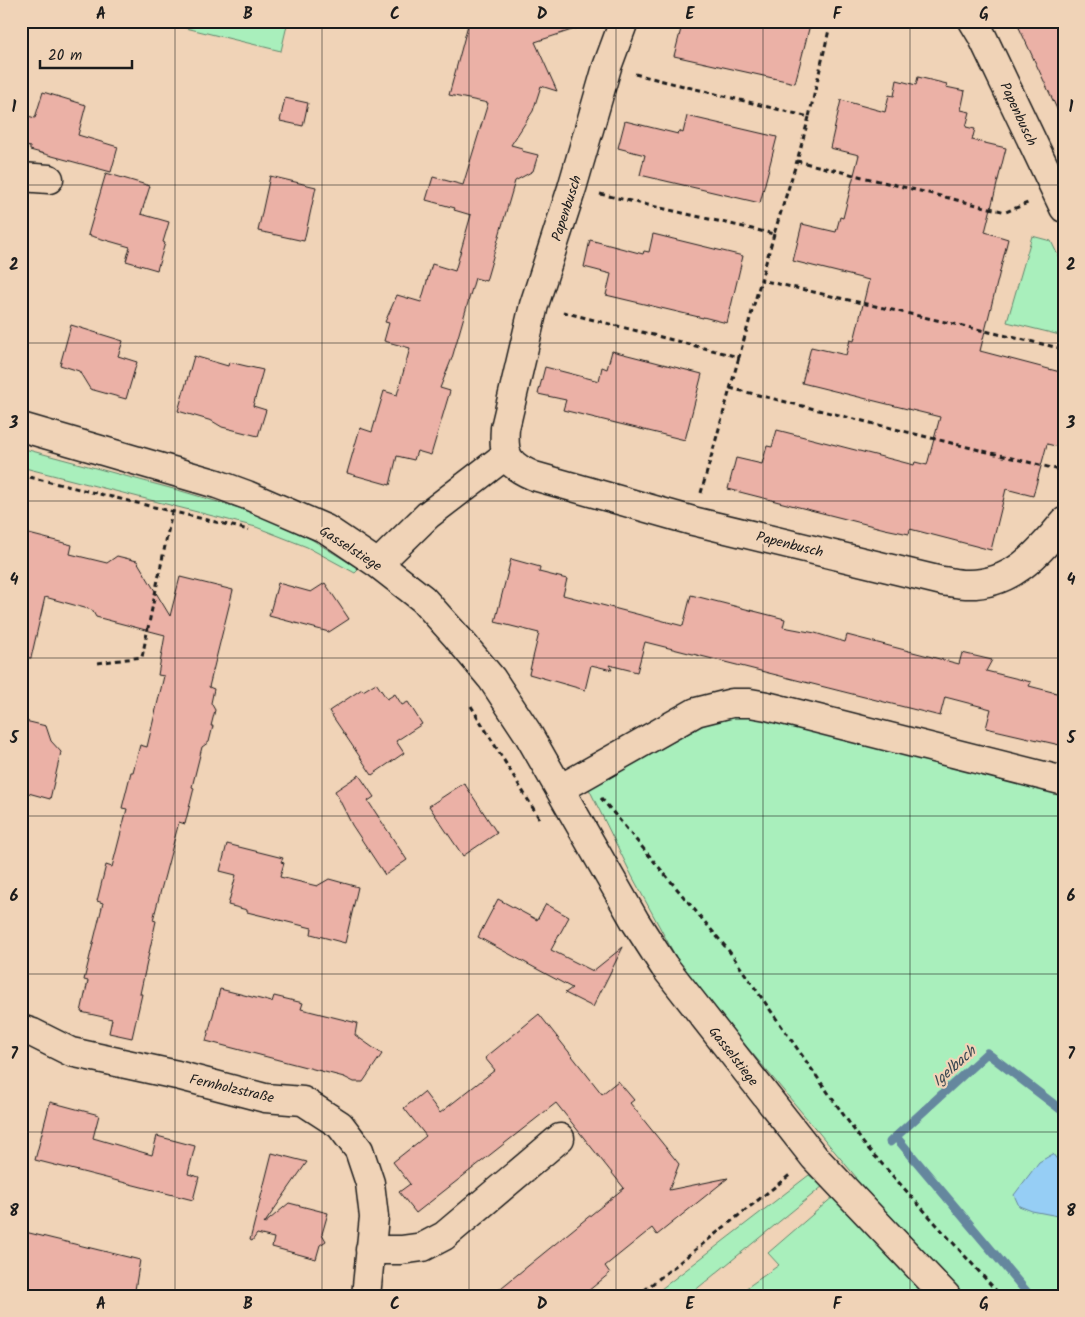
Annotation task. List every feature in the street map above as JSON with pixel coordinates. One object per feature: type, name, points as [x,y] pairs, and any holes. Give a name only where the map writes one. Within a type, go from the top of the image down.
[{"type":"street","name":"Papenbusch","points":[[624,21],[534,305],[509,407],[504,444],[510,462],[521,471],[534,476],[693,521],[942,581],[966,584],[984,583],[1017,570],[1031,560],[1064,522]]},
{"type":"street","name":"Papenbusch","points":[[973,21],[982,36],[1060,200]]},
{"type":"street","points":[[21,177],[49,179]]},
{"type":"street","name":"Gasselstiege","points":[[21,427],[247,494],[326,529],[378,564],[423,599],[458,637],[492,679],[526,732],[635,921],[664,966],[814,1157],[946,1296]]},
{"type":"street","points":[[378,564],[428,515],[506,454]]},
{"type":"street","points":[[560,789],[696,712],[715,706],[741,703],[767,706],[1064,781]]},
{"type":"street","name":"Fernholzstraße","points":[[21,1030],[33,1033],[71,1052],[177,1075],[265,1098],[303,1100],[340,1124],[358,1150],[370,1183],[374,1218],[366,1296]]},
{"type":"street","points":[[370,1250],[401,1250],[423,1247],[444,1236],[560,1138]]},
{"type":"path","points":[[693,521],[774,234],[797,161],[831,21]]},
{"type":"path","points":[[608,67],[808,117]]},
{"type":"path","points":[[797,161],[1006,212],[1060,200]]},
{"type":"path","points":[[572,188],[774,234]]},
{"type":"path","points":[[761,280],[1064,349]]},
{"type":"path","points":[[534,305],[739,357]]},
{"type":"path","points":[[730,388],[1064,471]]},
{"type":"path","points":[[21,475],[250,531]]},
{"type":"path","points":[[98,664],[142,657],[172,512]]},
{"type":"path","points":[[467,699],[539,818]]},
{"type":"path","points":[[560,789],[601,798],[729,951],[864,1144],[1001,1296]]},
{"type":"path","points":[[636,1296],[814,1157]]},
{"type":"green space","points":[[157,21],[288,21],[281,51]]},
{"type":"green space","points":[[1032,236],[1051,241],[1064,268],[1064,336],[1007,322]]},
{"type":"green space","points":[[21,448],[252,512],[311,539],[359,569],[355,573],[307,547],[256,527],[21,467]]},
{"type":"green space","points":[[739,714],[758,716],[1064,793],[1064,1296],[735,1296],[779,1265],[768,1253],[856,1177],[684,972],[632,876],[589,789],[704,725],[721,717]]},
{"type":"green space","points":[[809,1175],[823,1186],[688,1296],[652,1296]]},
{"type":"water","points":[[1053,1154],[1064,1169],[1064,1210],[1058,1216],[1032,1211],[1019,1206],[1014,1195],[1039,1162]]},
{"type":"building","points":[[469,21],[584,21],[584,26],[535,42],[557,91],[541,86],[533,111],[511,145],[522,148],[522,151],[538,155],[533,171],[515,181],[486,281],[475,278],[452,358],[440,388],[450,391],[431,455],[417,451],[414,460],[397,456],[390,485],[347,473],[360,428],[372,432],[384,391],[397,395],[410,348],[384,341],[389,323],[385,322],[397,295],[421,302],[432,264],[455,271],[471,215],[454,210],[455,208],[426,200],[433,177],[463,185],[488,103],[449,95]]},
{"type":"building","points":[[683,21],[811,21],[795,83],[674,56]]},
{"type":"building","points":[[1016,21],[1064,21],[1064,124]]},
{"type":"building","points":[[918,77],[947,84],[946,87],[965,91],[961,110],[970,112],[966,127],[975,129],[972,140],[1006,148],[985,232],[1008,239],[980,351],[1064,373],[1064,448],[1047,444],[1033,496],[1006,489],[991,550],[910,529],[909,534],[885,529],[728,489],[736,458],[762,464],[767,446],[772,447],[777,430],[914,465],[915,462],[927,465],[940,417],[802,383],[811,347],[846,355],[850,340],[854,341],[869,280],[793,261],[802,224],[836,232],[840,217],[843,218],[859,155],[830,148],[841,100],[885,112],[889,95],[894,96],[897,80],[916,85]]},
{"type":"building","points":[[43,92],[86,105],[78,135],[118,147],[111,172],[30,150],[30,147],[21,145],[21,114],[35,118]]},
{"type":"building","points":[[285,98],[308,103],[303,126],[280,121]]},
{"type":"building","points":[[687,116],[777,137],[760,203],[640,175],[645,155],[618,148],[625,121],[678,134],[679,131],[683,133]]},
{"type":"building","points":[[106,173],[150,186],[141,214],[169,222],[157,270],[126,261],[130,247],[88,235]]},
{"type":"building","points":[[270,176],[316,187],[304,241],[258,231]]},
{"type":"building","points":[[653,234],[743,256],[727,323],[606,295],[611,274],[584,267],[590,240],[643,254],[644,251],[649,252]]},
{"type":"building","points":[[71,325],[123,341],[118,356],[137,362],[126,399],[90,389],[79,371],[60,365]]},
{"type":"building","points":[[612,351],[702,374],[685,440],[563,410],[566,400],[538,394],[545,367],[599,381],[602,367],[607,369]]},
{"type":"building","points":[[194,356],[228,366],[229,362],[263,370],[253,406],[266,410],[258,436],[222,427],[212,421],[178,411]]},
{"type":"building","points":[[21,532],[72,545],[70,554],[107,563],[117,556],[137,561],[170,616],[180,577],[233,590],[209,687],[214,689],[211,703],[215,710],[211,726],[213,726],[209,742],[202,747],[185,824],[179,822],[153,920],[156,921],[132,1038],[109,1033],[112,1019],[81,1012],[88,981],[84,980],[103,903],[97,901],[106,865],[112,867],[127,809],[122,808],[131,772],[133,772],[140,745],[147,747],[164,676],[158,675],[165,635],[96,617],[92,610],[45,597],[31,658],[21,657]]},
{"type":"building","points":[[511,559],[540,567],[539,572],[567,579],[563,595],[683,626],[691,595],[785,619],[783,627],[815,633],[845,642],[847,635],[959,664],[962,653],[992,660],[986,671],[1031,682],[1029,686],[1064,695],[1064,746],[986,728],[991,709],[945,697],[940,716],[645,642],[637,672],[609,665],[612,670],[591,665],[585,690],[529,674],[539,633],[495,622]]},
{"type":"building","points":[[278,583],[311,592],[325,583],[349,619],[329,632],[269,616]]},
{"type":"building","points":[[376,683],[387,699],[395,694],[402,705],[408,702],[422,724],[396,741],[404,753],[372,775],[329,711],[362,689],[363,691]]},
{"type":"building","points":[[21,720],[46,726],[51,741],[61,752],[50,799],[21,791]]},
{"type":"building","points":[[359,775],[374,797],[368,801],[407,860],[385,875],[352,825],[335,791]]},
{"type":"building","points":[[464,783],[497,833],[463,856],[429,806]]},
{"type":"building","points":[[227,844],[283,858],[281,862],[284,863],[280,877],[317,886],[329,879],[358,887],[345,943],[311,934],[312,928],[247,912],[247,910],[228,905],[236,875],[220,871]]},
{"type":"building","points":[[498,899],[537,920],[546,904],[569,917],[551,950],[593,971],[623,947],[593,1007],[565,993],[572,988],[478,937]]},
{"type":"building","points":[[220,989],[272,1002],[274,996],[303,1003],[301,1009],[357,1023],[355,1035],[382,1054],[363,1082],[354,1082],[344,1077],[206,1041]]},
{"type":"building","points":[[539,1014],[602,1094],[618,1081],[634,1100],[630,1103],[679,1164],[669,1190],[728,1178],[657,1235],[652,1228],[605,1266],[610,1273],[582,1296],[491,1296],[624,1188],[556,1103],[416,1213],[399,1192],[410,1184],[393,1162],[426,1136],[404,1108],[424,1092],[440,1113],[495,1070],[485,1058]]},
{"type":"building","points":[[50,1102],[99,1115],[93,1138],[152,1155],[157,1136],[195,1146],[188,1174],[199,1177],[193,1200],[35,1160]]},
{"type":"building","points":[[272,1153],[307,1162],[264,1224],[289,1203],[328,1213],[322,1234],[326,1241],[320,1245],[316,1259],[272,1247],[274,1238],[257,1234],[252,1241],[250,1240]]},
{"type":"building","points":[[21,1231],[140,1260],[134,1296],[29,1296],[31,1288],[21,1285]]},
{"type":"waterway","name":"Igelbach","points":[[890,1142],[987,1053],[1064,1112]]},
{"type":"waterway","points":[[896,1137],[1030,1296]]}]
